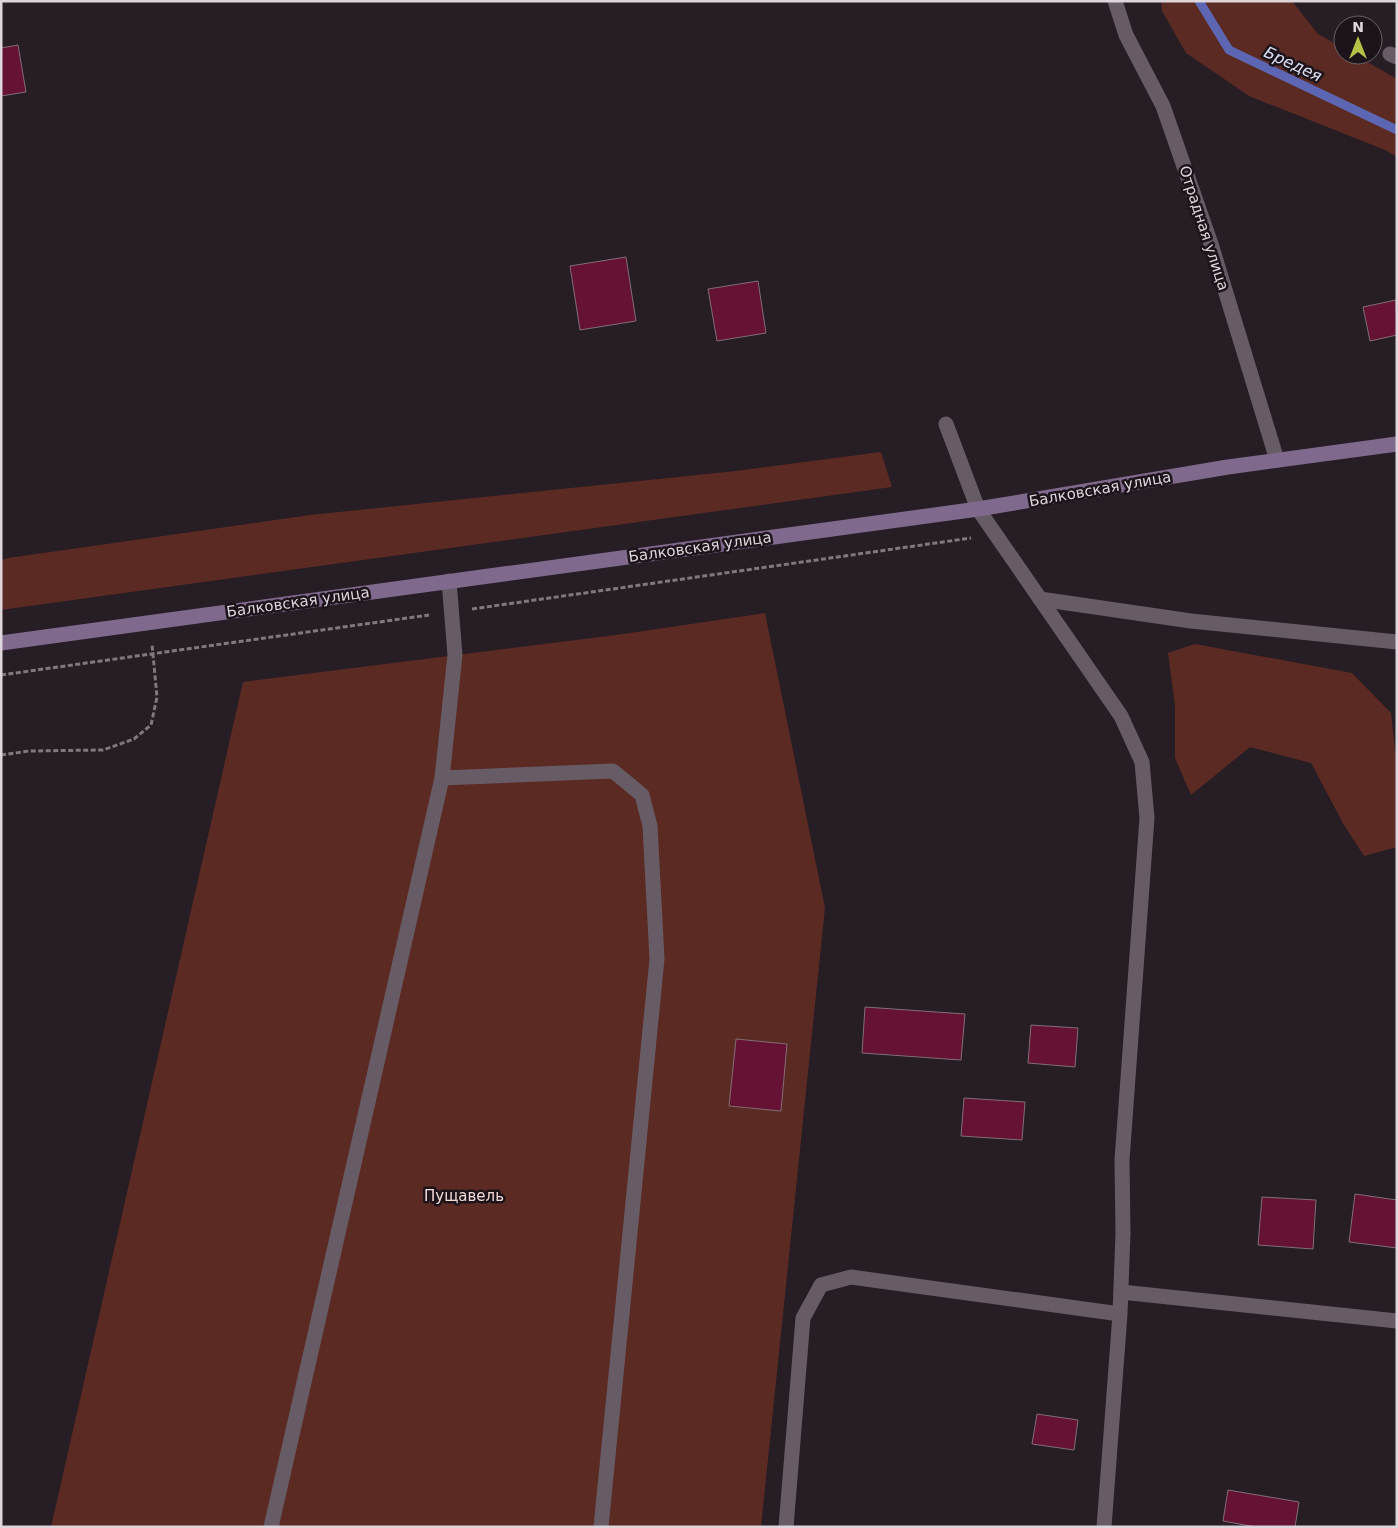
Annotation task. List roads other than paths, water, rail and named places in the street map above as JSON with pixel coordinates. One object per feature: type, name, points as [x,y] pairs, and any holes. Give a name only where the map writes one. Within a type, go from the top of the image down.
[{"type":"main road","name":"Балковская улица","points":[[1,642],[978,509],[1277,460],[1397,444]]},
{"type":"street","name":"Отрадная улица","points":[[1115,1],[1126,35],[1163,106],[1211,244],[1277,460]]},
{"type":"street","points":[[946,424],[978,509],[1121,716],[1142,762],[1147,818],[1122,1160],[1123,1233],[1120,1314],[1104,1527]]},
{"type":"street","points":[[272,1527],[442,778],[455,655],[448,581]]},
{"type":"street","points":[[1040,599],[1191,621],[1397,642]]},
{"type":"street","points":[[442,778],[613,771],[642,795],[650,826],[657,960],[601,1527]]},
{"type":"street","points":[[786,1527],[804,1318],[821,1285],[851,1277],[1120,1314]]},
{"type":"street","points":[[1120,1292],[1397,1321]]},
{"type":"waterway","name":"Бредея","points":[[1199,1],[1229,50],[1397,130]]},
{"type":"park label","name":"Пущавель","points":[[464,1196]]}]
